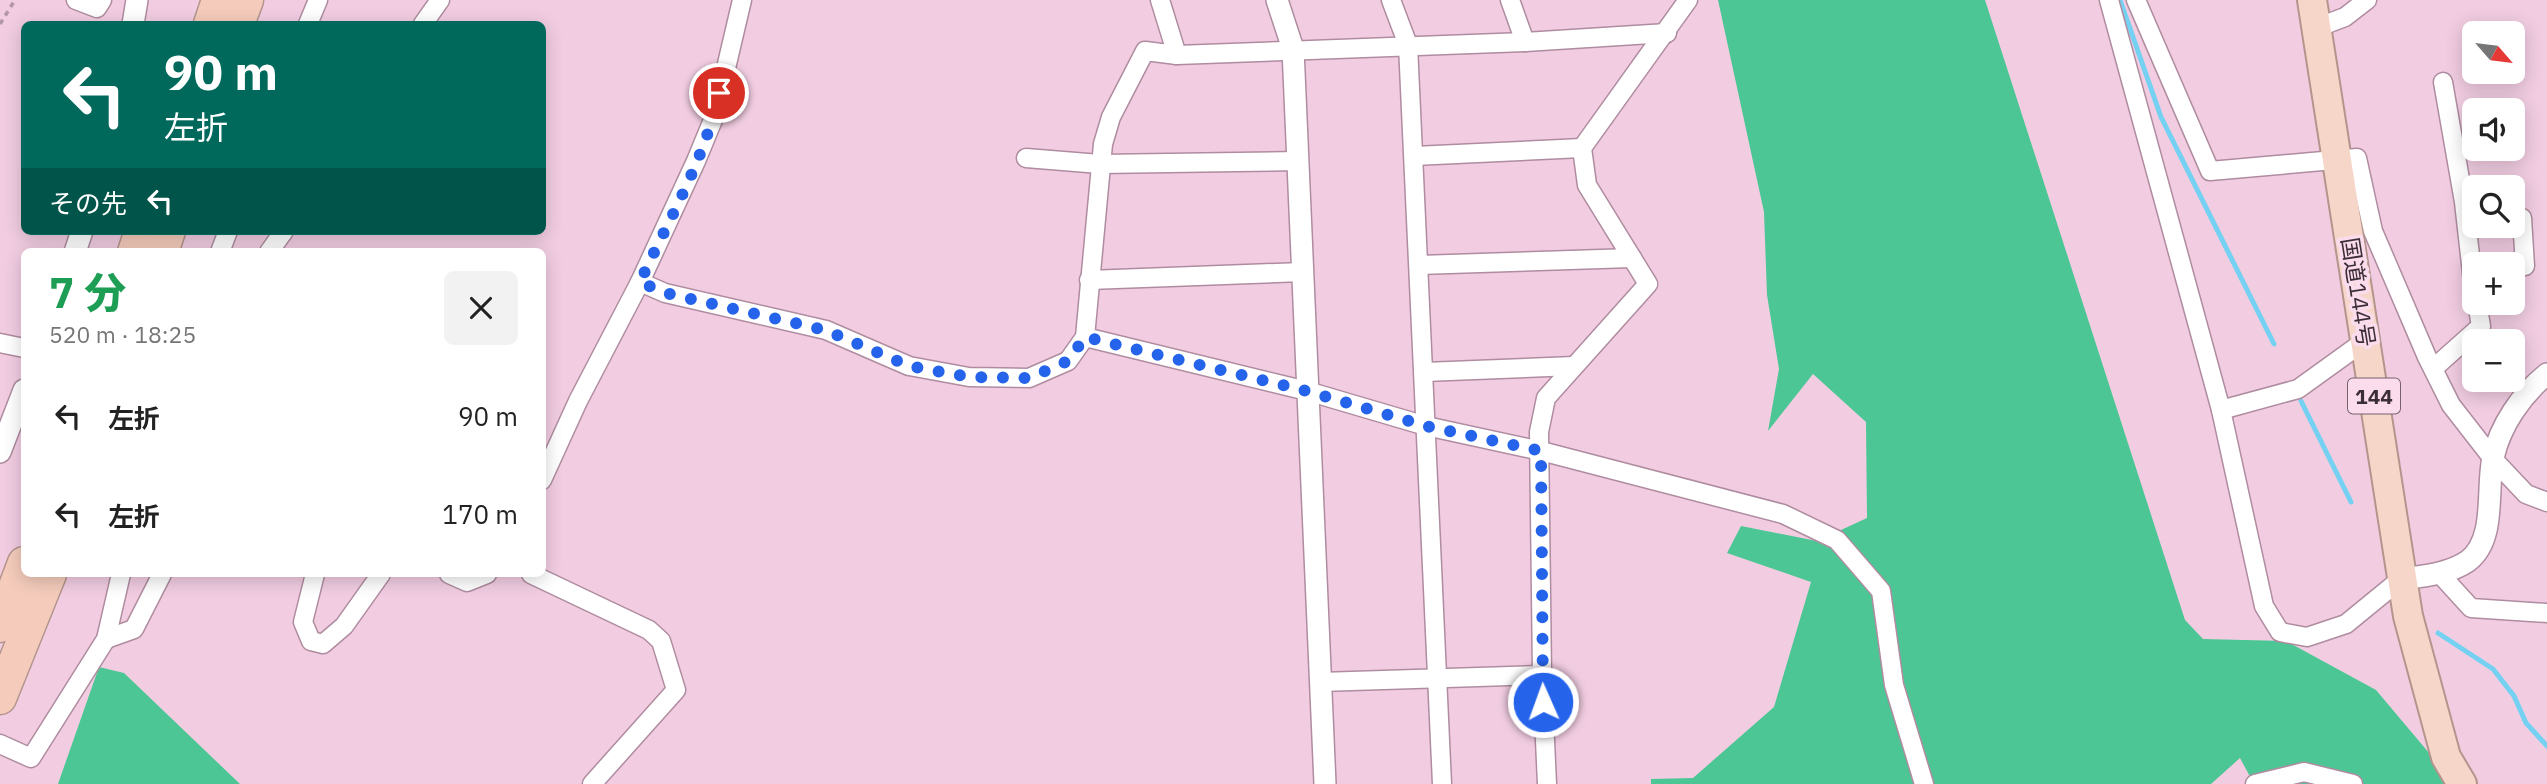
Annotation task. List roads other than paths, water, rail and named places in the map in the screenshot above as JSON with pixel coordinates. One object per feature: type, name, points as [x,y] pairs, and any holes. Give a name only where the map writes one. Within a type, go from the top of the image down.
[{"type":"highway","points":[[211,21],[218,0]]},
{"type":"highway","points":[[239,21],[247,0]]},
{"type":"highway","name":"国道144号","points":[[2312,0],[2401,579],[2430,707],[2446,757],[2462,784]]},
{"type":"highway","points":[[0,626],[21,571]]},
{"type":"highway","points":[[0,698],[49,577]]},
{"type":"street","points":[[76,0],[97,8],[102,0]]},
{"type":"street","points":[[133,21],[137,0]]},
{"type":"street","points":[[309,21],[318,0]]},
{"type":"street","points":[[425,21],[440,0]]},
{"type":"street","points":[[546,471],[578,401],[640,282],[715,115],[742,0]]},
{"type":"street","points":[[1160,0],[1177,55]]},
{"type":"street","points":[[1277,0],[1293,49],[1325,784]]},
{"type":"street","points":[[1391,0],[1408,45],[1442,784]]},
{"type":"street","points":[[1510,0],[1525,42]]},
{"type":"street","points":[[1547,784],[1542,675],[1539,432],[1546,398],[1648,284],[1587,185],[1582,148],[1667,33],[1688,0]]},
{"type":"street","points":[[2109,0],[2221,410],[2264,606],[2280,632],[2307,637],[2346,624],[2401,579],[2440,573],[2470,560],[2484,536],[2493,459],[2507,422],[2526,393],[2547,374]]},
{"type":"street","points":[[2136,0],[2210,171],[2357,158],[2373,231],[2427,357],[2435,367],[2451,404],[2493,459],[2526,494],[2547,502]]},
{"type":"street","points":[[2316,28],[2345,17],[2367,0]]},
{"type":"street","points":[[640,282],[665,293],[825,330],[909,366],[969,377],[1029,378],[1068,361],[1085,337],[1100,164],[1111,117],[1145,51],[1177,55],[1525,42],[1667,33]]},
{"type":"street","points":[[2443,82],[2462,176]]},
{"type":"street","points":[[1414,156],[1582,148]]},
{"type":"street","points":[[1027,158],[1100,164],[1298,161]]},
{"type":"street","points":[[1419,265],[1632,258]]},
{"type":"street","points":[[1089,280],[1302,272]]},
{"type":"street","points":[[2435,367],[2481,326],[2479,315]]},
{"type":"street","points":[[1085,337],[1307,391],[1426,426],[1541,451],[1783,514],[1844,545],[1881,591],[1894,685],[1924,784]]},
{"type":"street","points":[[2221,410],[2298,389],[2366,340]]},
{"type":"street","points":[[0,343],[21,347]]},
{"type":"street","points":[[1424,372],[1574,366]]},
{"type":"street","points":[[0,452],[21,398]]},
{"type":"street","points":[[2440,573],[2471,608],[2547,614]]},
{"type":"street","points":[[0,744],[31,758],[106,639],[120,577]]},
{"type":"street","points":[[106,639],[134,628],[160,577]]},
{"type":"street","points":[[314,577],[303,622],[311,641],[323,644],[344,626],[379,577]]},
{"type":"street","points":[[456,577],[467,582],[480,577]]},
{"type":"street","points":[[537,577],[649,630],[661,641],[676,690],[592,784]]},
{"type":"street","points":[[1320,682],[1542,675]]},
{"type":"street","points":[[2255,784],[2304,772],[2353,784]]},
{"type":"waterway","points":[[2120,0],[2161,117],[2274,344]]},
{"type":"waterway","points":[[2301,401],[2351,502]]},
{"type":"waterway","points":[[2438,633],[2493,669],[2514,696],[2526,723],[2547,746]]}]
